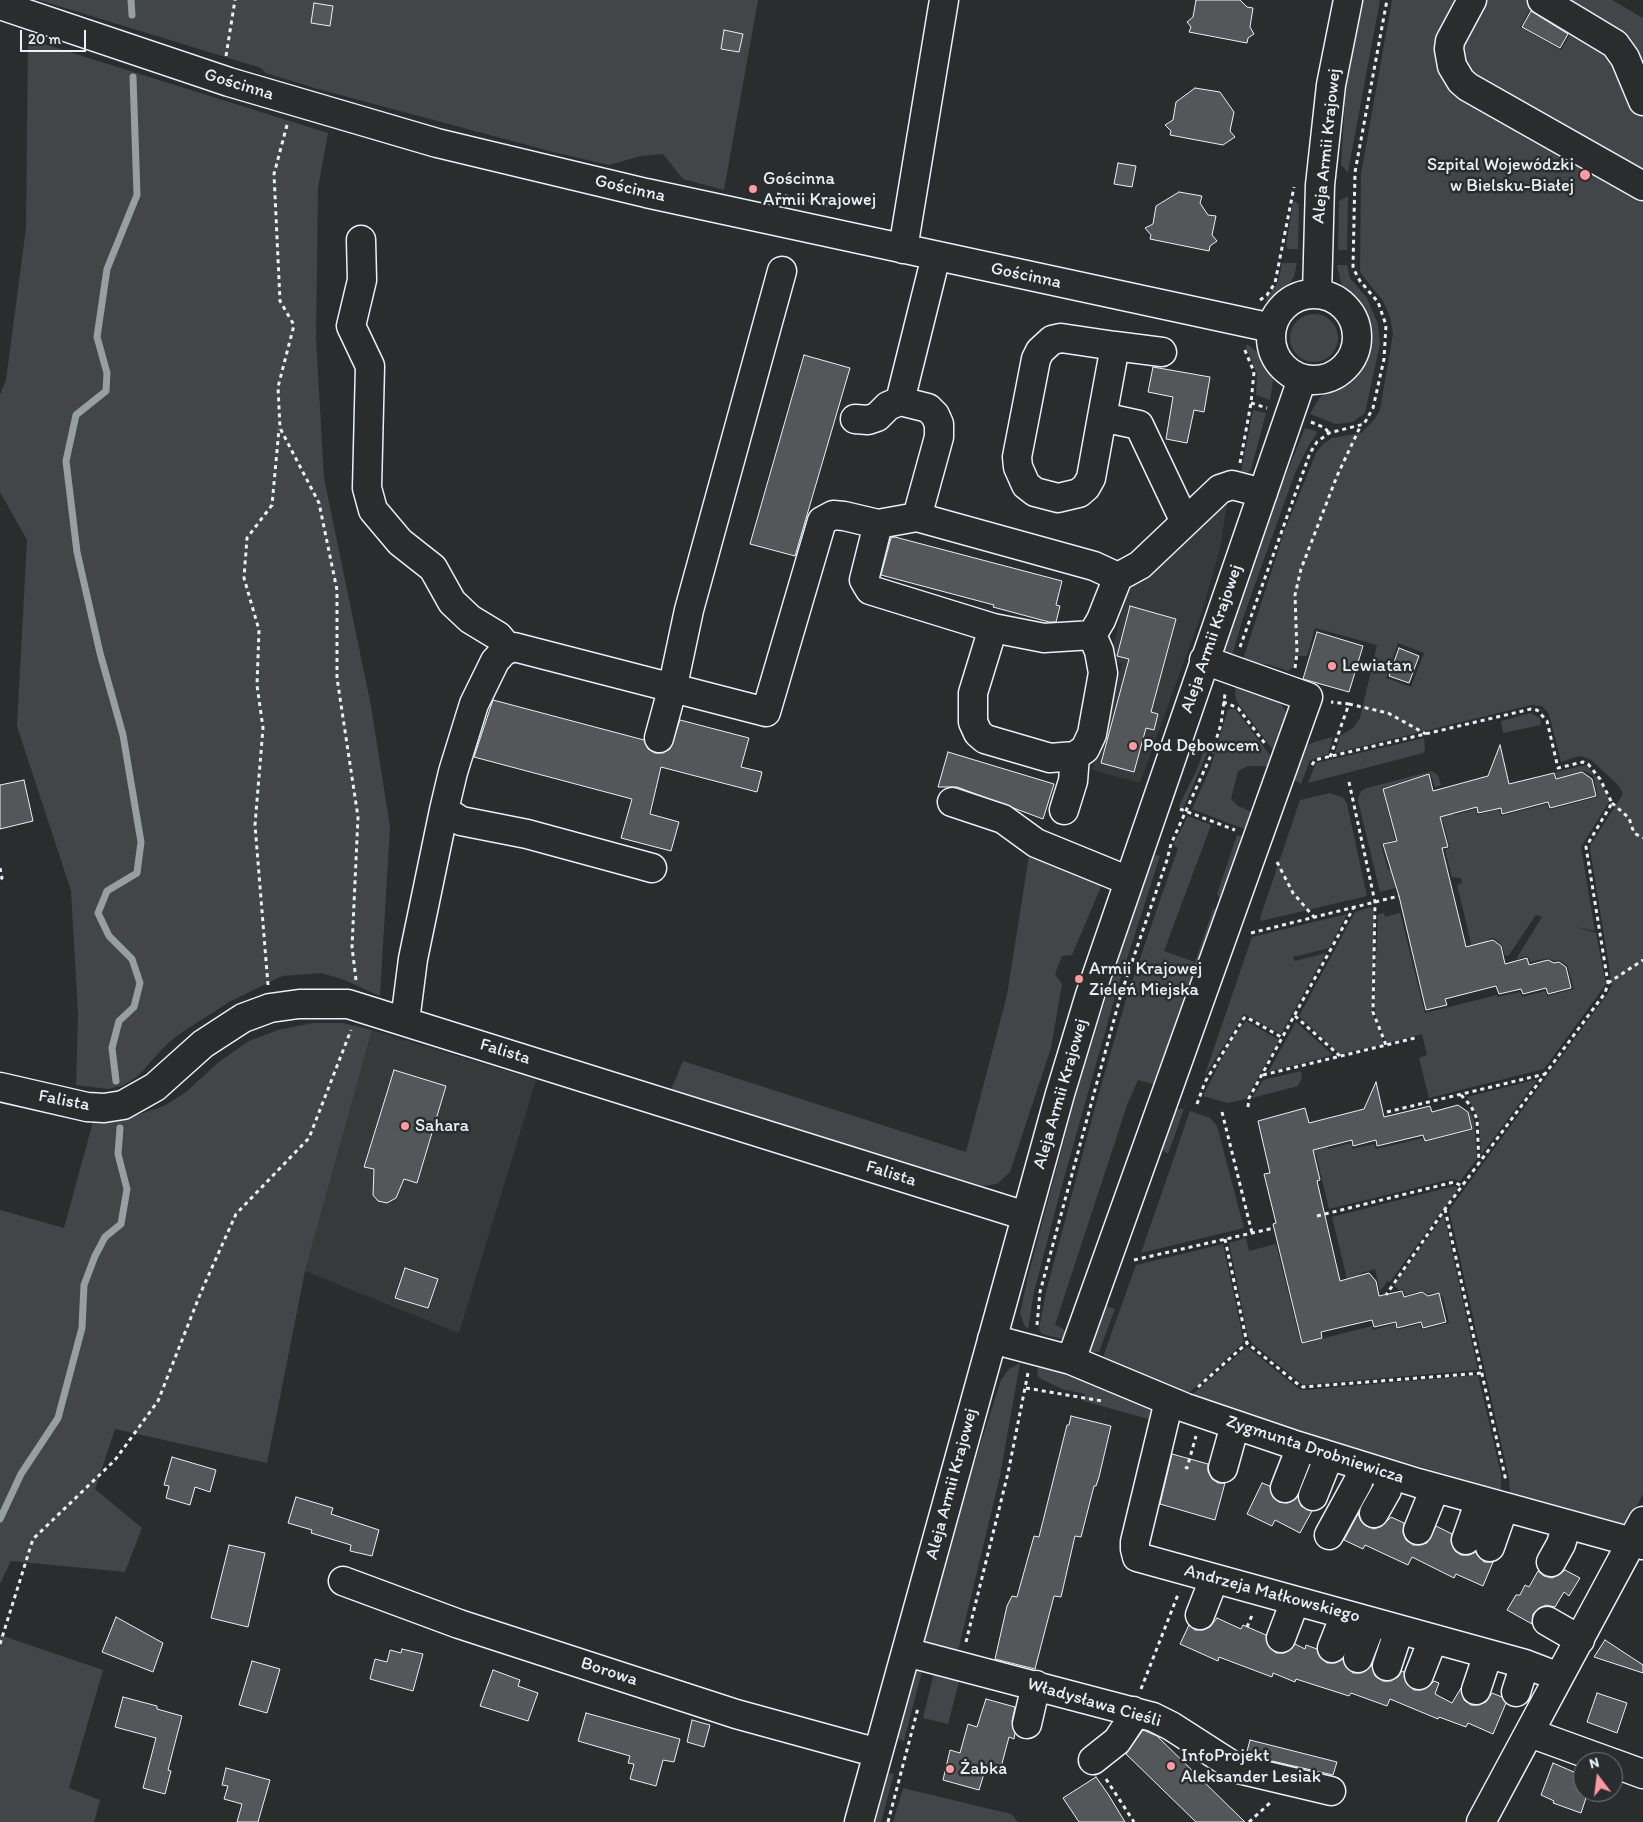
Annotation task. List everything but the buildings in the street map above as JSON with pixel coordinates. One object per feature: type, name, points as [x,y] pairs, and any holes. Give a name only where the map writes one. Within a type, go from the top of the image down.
[{"type":"street","points":[[903,249],[944,0]]},
{"type":"street","name":"Aleja Armii Krajowej","points":[[1317,294],[1320,185],[1330,94],[1348,0]]},
{"type":"street","points":[[1472,0],[1450,41],[1449,49],[1452,66],[1461,81],[1468,87],[1643,186]]},
{"type":"street","points":[[1542,0],[1609,38],[1625,58],[1643,100]]},
{"type":"street","name":"Gościnna","points":[[0,5],[229,82],[437,143],[646,193],[1272,328]]},
{"type":"street","points":[[361,240],[362,280],[351,326],[370,366],[367,488],[373,510],[400,542],[433,568],[452,602],[470,619],[498,636],[503,642],[504,651]]},
{"type":"street","points":[[900,401],[936,256]]},
{"type":"street","points":[[658,738],[672,690],[688,610],[782,271]]},
{"type":"street","points":[[1317,294],[1330,297],[1341,303],[1350,313],[1356,325],[1358,338],[1355,351],[1349,363],[1340,372],[1322,379],[1302,379],[1292,375],[1277,360],[1272,344],[1272,328],[1283,307],[1304,295],[1317,294]]},
{"type":"street","points":[[1115,346],[1092,478],[1079,493],[1058,498],[1035,492],[1026,485],[1021,477],[1017,456],[1036,359],[1040,351],[1052,340],[1061,338],[1162,352]]},
{"type":"street","name":"Aleja Armii Krajowej","points":[[859,1822],[1065,1076],[1204,660],[1302,379]]},
{"type":"street","points":[[855,419],[868,420],[877,417],[888,406],[900,401],[928,408],[935,416],[939,424],[938,437],[917,517]]},
{"type":"street","points":[[1102,417],[1139,425],[1185,522]]},
{"type":"street","points":[[1092,635],[1101,620],[1118,577],[1140,565],[1220,489],[1227,486],[1263,493]]},
{"type":"street","points":[[405,1021],[413,959],[453,772],[474,704],[495,661],[504,651],[514,647],[672,690],[766,712],[822,521],[833,516],[844,516],[878,524],[917,517],[1094,566],[1118,577]]},
{"type":"street","points":[[878,524],[864,580],[870,590],[993,628],[1044,638],[1092,635]]},
{"type":"street","points":[[993,628],[973,692],[973,722],[978,733],[985,740],[1050,758],[1075,756],[1085,749],[1092,734],[1103,673],[1099,651],[1092,635]]},
{"type":"street","points":[[1070,1360],[1269,846],[1298,765],[1297,694],[1204,660]]},
{"type":"street","points":[[1064,810],[1073,781],[1075,756]]},
{"type":"street","points":[[952,802],[1003,819],[1036,843],[1129,881]]},
{"type":"street","points":[[444,810],[461,821],[527,834],[652,868]]},
{"type":"street","name":"Falista","points":[[0,1087],[87,1107],[104,1108],[123,1105],[155,1087],[223,1029],[243,1018],[270,1008],[323,1002],[348,1004],[1026,1216]]},
{"type":"street","name":"Zygmunta Drobniewicza","points":[[992,1339],[1070,1360],[1183,1400],[1235,1425],[1329,1456],[1567,1524],[1640,1536]]},
{"type":"street","points":[[1179,1461],[1183,1400]]},
{"type":"street","name":"Andrzeja Małkowskiego","points":[[1183,1400],[1135,1549],[1137,1557],[1525,1664],[1560,1677]]},
{"type":"street","points":[[1223,1468],[1235,1425]]},
{"type":"street","points":[[1285,1488],[1301,1447]]},
{"type":"street","points":[[1313,1496],[1329,1456]]},
{"type":"street","points":[[1329,1535],[1358,1482],[1363,1466]]},
{"type":"street","points":[[1374,1513],[1387,1490],[1391,1474]]},
{"type":"street","points":[[1418,1526],[1433,1487]]},
{"type":"street","points":[[1478,1543],[1492,1503]]},
{"type":"street","points":[[1551,1562],[1561,1544],[1567,1524]]},
{"type":"street","points":[[1481,1822],[1580,1640],[1640,1536]]},
{"type":"street","points":[[1200,1615],[1202,1575]]},
{"type":"street","name":"Borowa","points":[[343,1581],[459,1624],[736,1714],[878,1752]]},
{"type":"street","points":[[1281,1638],[1295,1601]]},
{"type":"street","points":[[1332,1648],[1345,1615]]},
{"type":"street","points":[[1546,1621],[1580,1640]]},
{"type":"street","points":[[1358,1658],[1372,1622]]},
{"type":"street","points":[[1387,1666],[1399,1630]]},
{"type":"street","points":[[1419,1675],[1433,1639]]},
{"type":"street","name":"Władysława Cieśli","points":[[906,1652],[1133,1711],[1171,1726],[1238,1769],[1331,1791]]},
{"type":"street","points":[[1476,1690],[1488,1654]]},
{"type":"street","points":[[1516,1692],[1525,1664]]},
{"type":"street","points":[[1027,1724],[1036,1685]]},
{"type":"street","points":[[1094,1760],[1117,1741],[1131,1720],[1133,1711]]},
{"type":"street","points":[[1530,1734],[1583,1752]]},
{"type":"street","points":[[1623,1766],[1643,1774]]},
{"type":"path","points":[[224,65],[235,0]]},
{"type":"path","points":[[1239,651],[1310,453],[1317,442],[1329,433],[1360,426],[1368,420],[1373,408],[1387,334],[1378,302],[1360,281],[1354,268],[1355,172],[1387,0]]},
{"type":"path","points":[[270,1008],[255,826],[264,728],[257,685],[259,630],[244,578],[247,538],[272,505],[280,428],[278,387],[294,325],[280,302],[274,174],[289,116]]},
{"type":"path","points":[[1256,302],[1262,300],[1272,290],[1281,256]]},
{"type":"path","points":[[1360,426],[1337,476],[1301,569],[1295,594],[1297,694],[1388,713],[1426,734]]},
{"type":"path","points":[[0,1644],[33,1539],[115,1460],[158,1401],[201,1292],[236,1214],[309,1138],[360,1007],[352,948],[358,817],[337,678],[337,590],[319,504],[280,428]]},
{"type":"path","points":[[1036,1334],[1040,1292],[1121,994],[1169,851],[1212,753],[1221,724],[1223,702],[1238,708],[1274,756],[1298,765],[1530,709],[1537,710],[1547,722],[1558,768],[1583,762],[1588,764],[1600,779],[1612,804],[1629,818],[1634,833],[1643,838]]},
{"type":"path","points":[[1330,757],[1348,704]]},
{"type":"path","points":[[1349,782],[1375,902],[1373,1006],[1376,1022],[1386,1045]]},
{"type":"path","points":[[1386,1294],[1462,1186],[1605,993],[1608,983],[1586,847],[1612,804]]},
{"type":"path","points":[[1175,806],[1269,846],[1293,893],[1315,917]]},
{"type":"path","points":[[1274,871],[1277,862]]},
{"type":"path","points":[[0,868],[2,878],[0,880]]},
{"type":"path","points":[[1251,933],[1399,896]]},
{"type":"path","points":[[1248,1108],[1249,1098],[1354,907]]},
{"type":"path","points":[[1248,942],[1254,924]]},
{"type":"path","points":[[1608,983],[1643,960]]},
{"type":"path","points":[[1295,1016],[1340,1056]]},
{"type":"path","points":[[1197,1104],[1205,1082],[1232,1033],[1244,1018],[1246,1017],[1283,1038]]},
{"type":"path","points":[[1262,1076],[1415,1038]]},
{"type":"path","points":[[1387,1112],[1546,1073]]},
{"type":"path","points":[[1461,1094],[1471,1106],[1477,1119],[1480,1163]]},
{"type":"path","points":[[1222,1112],[1252,1233]]},
{"type":"path","points":[[1317,1216],[1454,1182],[1462,1186]]},
{"type":"path","points":[[1445,1210],[1505,1478],[1507,1496],[1492,1503]]},
{"type":"path","points":[[1134,1260],[1274,1228]]},
{"type":"path","points":[[1225,1239],[1247,1343],[1303,1387],[1482,1373]]},
{"type":"path","points":[[1131,1268],[1137,1250]]},
{"type":"path","points":[[1183,1400],[1247,1343]]},
{"type":"path","points":[[964,1648],[1006,1482],[1029,1369]]},
{"type":"path","points":[[1026,1388],[1103,1402]]},
{"type":"path","points":[[1179,1461],[1187,1468],[1196,1435]]},
{"type":"path","points":[[1133,1711],[1179,1592],[1202,1575]]},
{"type":"path","points":[[888,1822],[919,1704]]},
{"type":"path","points":[[1094,1760],[1134,1822]]},
{"type":"shaded area","points":[[39,0],[758,0],[724,190],[683,179],[663,154],[641,156],[609,165],[557,153],[318,89],[266,73],[261,68]]},
{"type":"shaded area","points":[[1360,0],[1380,0],[1348,172],[1341,165],[1346,86]]},
{"type":"shaded area","points":[[1392,0],[1464,0],[1443,53],[1643,194],[1643,1494],[1626,1527],[1510,1494],[1509,1479],[1449,1210],[1612,985],[1590,849],[1591,844],[1623,794],[1618,785],[1590,759],[1579,756],[1561,762],[1549,714],[1542,706],[1531,705],[1335,753],[1340,736],[1353,728],[1360,718],[1377,645],[1315,628],[1307,656],[1296,656],[1293,667],[1288,671],[1267,664],[1242,663],[1284,532],[1316,453],[1323,444],[1332,438],[1361,433],[1374,420],[1380,410],[1393,334],[1390,317],[1383,301],[1360,272],[1361,174]],"holes":[[[1398,643],[1424,653],[1411,687],[1386,678]]]},
{"type":"shaded area","points":[[1479,0],[1530,0],[1534,3],[1520,27],[1561,50],[1575,26],[1602,39],[1643,114],[1643,181],[1478,88],[1455,45]]},
{"type":"shaded area","points":[[1552,0],[1612,0],[1643,18],[1643,89]]},
{"type":"shaded area","points":[[28,39],[328,133],[318,188],[316,339],[324,478],[371,706],[390,827],[380,996],[342,979],[321,973],[282,976],[229,1002],[178,1035],[164,1047],[138,1076],[122,1086],[108,1089],[76,1085],[78,1014],[71,891],[17,726],[27,540],[0,492],[0,395],[6,380],[26,228]]},
{"type":"shaded area","points":[[1348,196],[1347,250],[1338,250],[1339,201]]},
{"type":"shaded area","points":[[1295,201],[1299,205],[1298,249],[1288,249],[1286,246],[1293,202]]},
{"type":"shaded area","points":[[1282,263],[1297,263],[1294,277],[1280,296],[1264,302],[1278,282]]},
{"type":"shaded area","points":[[1337,265],[1347,265],[1350,278],[1367,298],[1378,324],[1380,344],[1365,413],[1353,422],[1336,424],[1310,414],[1319,398],[1357,370],[1363,360],[1368,341],[1366,322],[1362,312],[1345,291]]},
{"type":"shaded area","points":[[1309,314],[1319,314],[1328,318],[1334,324],[1338,338],[1334,352],[1328,358],[1319,362],[1309,362],[1300,358],[1294,352],[1290,343],[1290,333],[1294,324],[1300,318]]},
{"type":"shaded area","points":[[1247,344],[1263,357],[1272,372],[1273,381],[1270,400],[1256,395],[1257,374],[1246,347]]},
{"type":"shaded area","points":[[1253,410],[1266,413],[1251,470],[1240,477]]},
{"type":"shaded area","points":[[1305,428],[1316,431],[1317,434],[1310,443],[1295,473],[1244,615],[1231,659],[1223,653],[1224,646],[1260,539]]},
{"type":"shaded area","points":[[1228,498],[1220,549],[1201,615],[1140,783],[1092,770],[1122,664],[1110,660],[1129,581]]},
{"type":"shaded area","points":[[1236,683],[1279,701],[1285,710],[1287,718],[1276,754],[1237,702],[1235,694]]},
{"type":"shaded area","points":[[1228,709],[1235,709],[1273,759],[1270,766],[1248,766],[1238,771],[1231,799],[1238,806],[1252,812],[1247,830],[1192,809],[1210,769]]},
{"type":"shaded area","points":[[1531,713],[1540,718],[1541,725],[1503,733],[1501,721]]},
{"type":"shaded area","points":[[1333,737],[1328,754],[1310,760],[1301,784],[1292,779],[1300,749],[1314,742]]},
{"type":"shaded area","points":[[1424,738],[1425,749],[1423,753],[1308,783],[1316,763]]},
{"type":"shaded area","points":[[1207,741],[1212,742],[1183,809],[1179,806],[1198,767]]},
{"type":"shaded area","points":[[1586,765],[1599,780],[1610,800],[1581,847],[1595,931],[1575,927],[1596,933],[1606,984],[1544,1069],[1429,1098],[1419,1058],[1427,1055],[1422,1034],[1387,1043],[1377,1022],[1374,1000],[1378,914],[1384,913],[1385,917],[1400,913],[1425,1013],[1497,995],[1498,997],[1520,992],[1522,997],[1545,991],[1547,996],[1574,989],[1567,965],[1559,960],[1554,961],[1548,958],[1530,962],[1528,956],[1516,959],[1542,917],[1536,915],[1509,955],[1505,956],[1502,945],[1494,938],[1489,939],[1487,949],[1473,951],[1457,885],[1462,883],[1461,878],[1452,877],[1445,850],[1450,848],[1443,822],[1438,823],[1435,812],[1452,808],[1454,815],[1476,809],[1477,815],[1499,809],[1501,816],[1547,804],[1549,810],[1598,797],[1593,775],[1584,771],[1557,778],[1555,772]]},
{"type":"shaded area","points":[[1432,771],[1438,775],[1441,785],[1435,787],[1430,773],[1382,788],[1395,840],[1381,844],[1388,870],[1394,868],[1399,887],[1380,892],[1358,801],[1361,791]]},
{"type":"shaded area","points":[[1330,793],[1344,798],[1347,804],[1367,896],[1261,921],[1260,918],[1300,800]]},
{"type":"shaded area","points":[[1188,816],[1211,825],[1164,951],[1195,962],[1213,909],[1217,908],[1219,911],[1157,1085],[1138,1080],[1127,1105],[1055,1325],[1062,1328],[1069,1336],[1066,1340],[1042,1334],[1039,1329],[1046,1292],[1097,1100],[1127,996],[1178,848],[1173,845]]},
{"type":"shaded area","points":[[1237,835],[1245,837],[1225,897],[1219,897],[1217,894]]},
{"type":"shaded area","points":[[1030,849],[1102,884],[1072,955],[1062,956],[1055,974],[1062,984],[1051,1048],[1010,1172],[997,1184],[983,1186],[670,1092],[683,1061],[966,1152],[1007,995]]},
{"type":"shaded area","points":[[1153,854],[1160,856],[1116,993],[1059,1196],[1034,1292],[1028,1329],[1024,1325],[1020,1313],[1028,1276],[1076,1095]]},
{"type":"shaded area","points":[[1371,907],[1375,915],[1372,1012],[1384,1044],[1340,1054],[1299,1016],[1355,912]]},
{"type":"shaded area","points":[[1347,914],[1329,948],[1293,957],[1295,961],[1326,953],[1281,1034],[1244,1014],[1204,1077],[1252,937]]},
{"type":"shaded area","points":[[1246,1021],[1279,1040],[1246,1099],[1228,1103],[1203,1096],[1231,1040]]},
{"type":"shaded area","points":[[1296,1022],[1333,1055],[1268,1072]]},
{"type":"shaded area","points":[[313,1023],[343,1023],[372,1030],[305,1271],[267,1463],[115,1429],[95,1489],[142,1528],[125,1572],[11,1561],[0,1584],[0,1210],[64,1228],[94,1118],[137,1115],[164,1106],[186,1092],[220,1061],[249,1041],[278,1030]]},
{"type":"shaded area","points":[[372,1030],[536,1080],[459,1333],[305,1271]]},
{"type":"shaded area","points":[[1301,1071],[1302,1078],[1298,1086],[1252,1098],[1263,1080]]},
{"type":"shaded area","points":[[1538,1079],[1481,1155],[1479,1119],[1467,1097]]},
{"type":"shaded area","points":[[1468,1106],[1474,1120],[1477,1159],[1460,1181],[1452,1179],[1329,1209],[1316,1154],[1310,1155],[1308,1145],[1326,1141],[1328,1149],[1351,1143],[1352,1149],[1374,1144],[1376,1149],[1423,1138],[1424,1142],[1473,1130]]},
{"type":"shaded area","points":[[1176,1109],[1184,1109],[1168,1154],[1158,1147],[1168,1115]]},
{"type":"shaded area","points":[[1190,1111],[1210,1118],[1217,1126],[1244,1228],[1141,1253]]},
{"type":"shaded area","points":[[1454,1186],[1458,1189],[1390,1282],[1388,1281],[1380,1291],[1375,1269],[1359,1274],[1363,1292],[1348,1283],[1332,1217]]},
{"type":"shaded area","points":[[1444,1215],[1478,1370],[1303,1385],[1252,1343],[1248,1337],[1229,1243],[1246,1238],[1249,1251],[1276,1244],[1301,1344],[1372,1326],[1373,1330],[1395,1324],[1397,1330],[1420,1324],[1422,1330],[1449,1323],[1443,1297],[1435,1293],[1428,1294],[1422,1291],[1405,1295],[1403,1289],[1399,1290],[1394,1286]]},
{"type":"shaded area","points":[[1223,1244],[1244,1342],[1188,1394],[1103,1357],[1136,1265]]},
{"type":"shaded area","points":[[1106,1306],[1115,1309],[1099,1352],[1086,1350],[1101,1307]]},
{"type":"shaded area","points":[[1247,1347],[1299,1389],[1305,1390],[1478,1375],[1501,1474],[1501,1490],[1294,1430],[1193,1397],[1193,1394]]},
{"type":"shaded area","points":[[1044,1362],[1161,1410],[1159,1422],[1084,1401],[1085,1394],[1062,1389],[1039,1378],[1037,1374],[1039,1364]]},
{"type":"shaded area","points":[[1020,1363],[1000,1476],[959,1647],[953,1653],[920,1642],[944,1558],[1001,1380],[1009,1369]]},
{"type":"shaded area","points":[[0,1635],[103,1670],[69,1788],[100,1800],[94,1822],[0,1822]]},
{"type":"shaded area","points":[[922,1671],[904,1741],[896,1738],[913,1672]]},
{"type":"shaded area","points":[[934,1673],[960,1678],[948,1724],[923,1718]]},
{"type":"shaded area","points":[[886,1773],[894,1774],[881,1822],[872,1822]]},
{"type":"shaded area","points":[[903,1788],[1011,1814],[1018,1822],[893,1822]]},
{"type":"waterway","points":[[131,0],[132,15]]},
{"type":"waterway","points":[[116,1081],[112,1048],[119,1021],[134,1007],[140,983],[132,959],[109,936],[98,913],[107,891],[137,873],[141,842],[123,735],[100,653],[77,552],[66,461],[76,415],[106,391],[107,373],[97,337],[107,269],[137,195],[133,77]]},
{"type":"waterway","points":[[0,1519],[21,1474],[58,1418],[82,1328],[84,1285],[95,1256],[105,1237],[121,1224],[127,1189],[118,1154],[120,1128]]},
{"type":"place","name":"Szpital Wojewódzki w Bielsku-Białej","points":[[1585,175]]},
{"type":"place","name":"Gościnna Armii Krajowej","points":[[753,189]]},
{"type":"place","name":"Lewiatan","points":[[1332,666]]},
{"type":"place","name":"Pod Dębowcem","points":[[1133,746]]},
{"type":"place","name":"Armii Krajowej Zieleń Miejska","points":[[1079,979]]},
{"type":"place","name":"Sahara","points":[[405,1126]]},
{"type":"place","name":"InfoProjekt Aleksander Lesiak","points":[[1171,1766]]},
{"type":"place","name":"Żabka","points":[[950,1769]]}]
